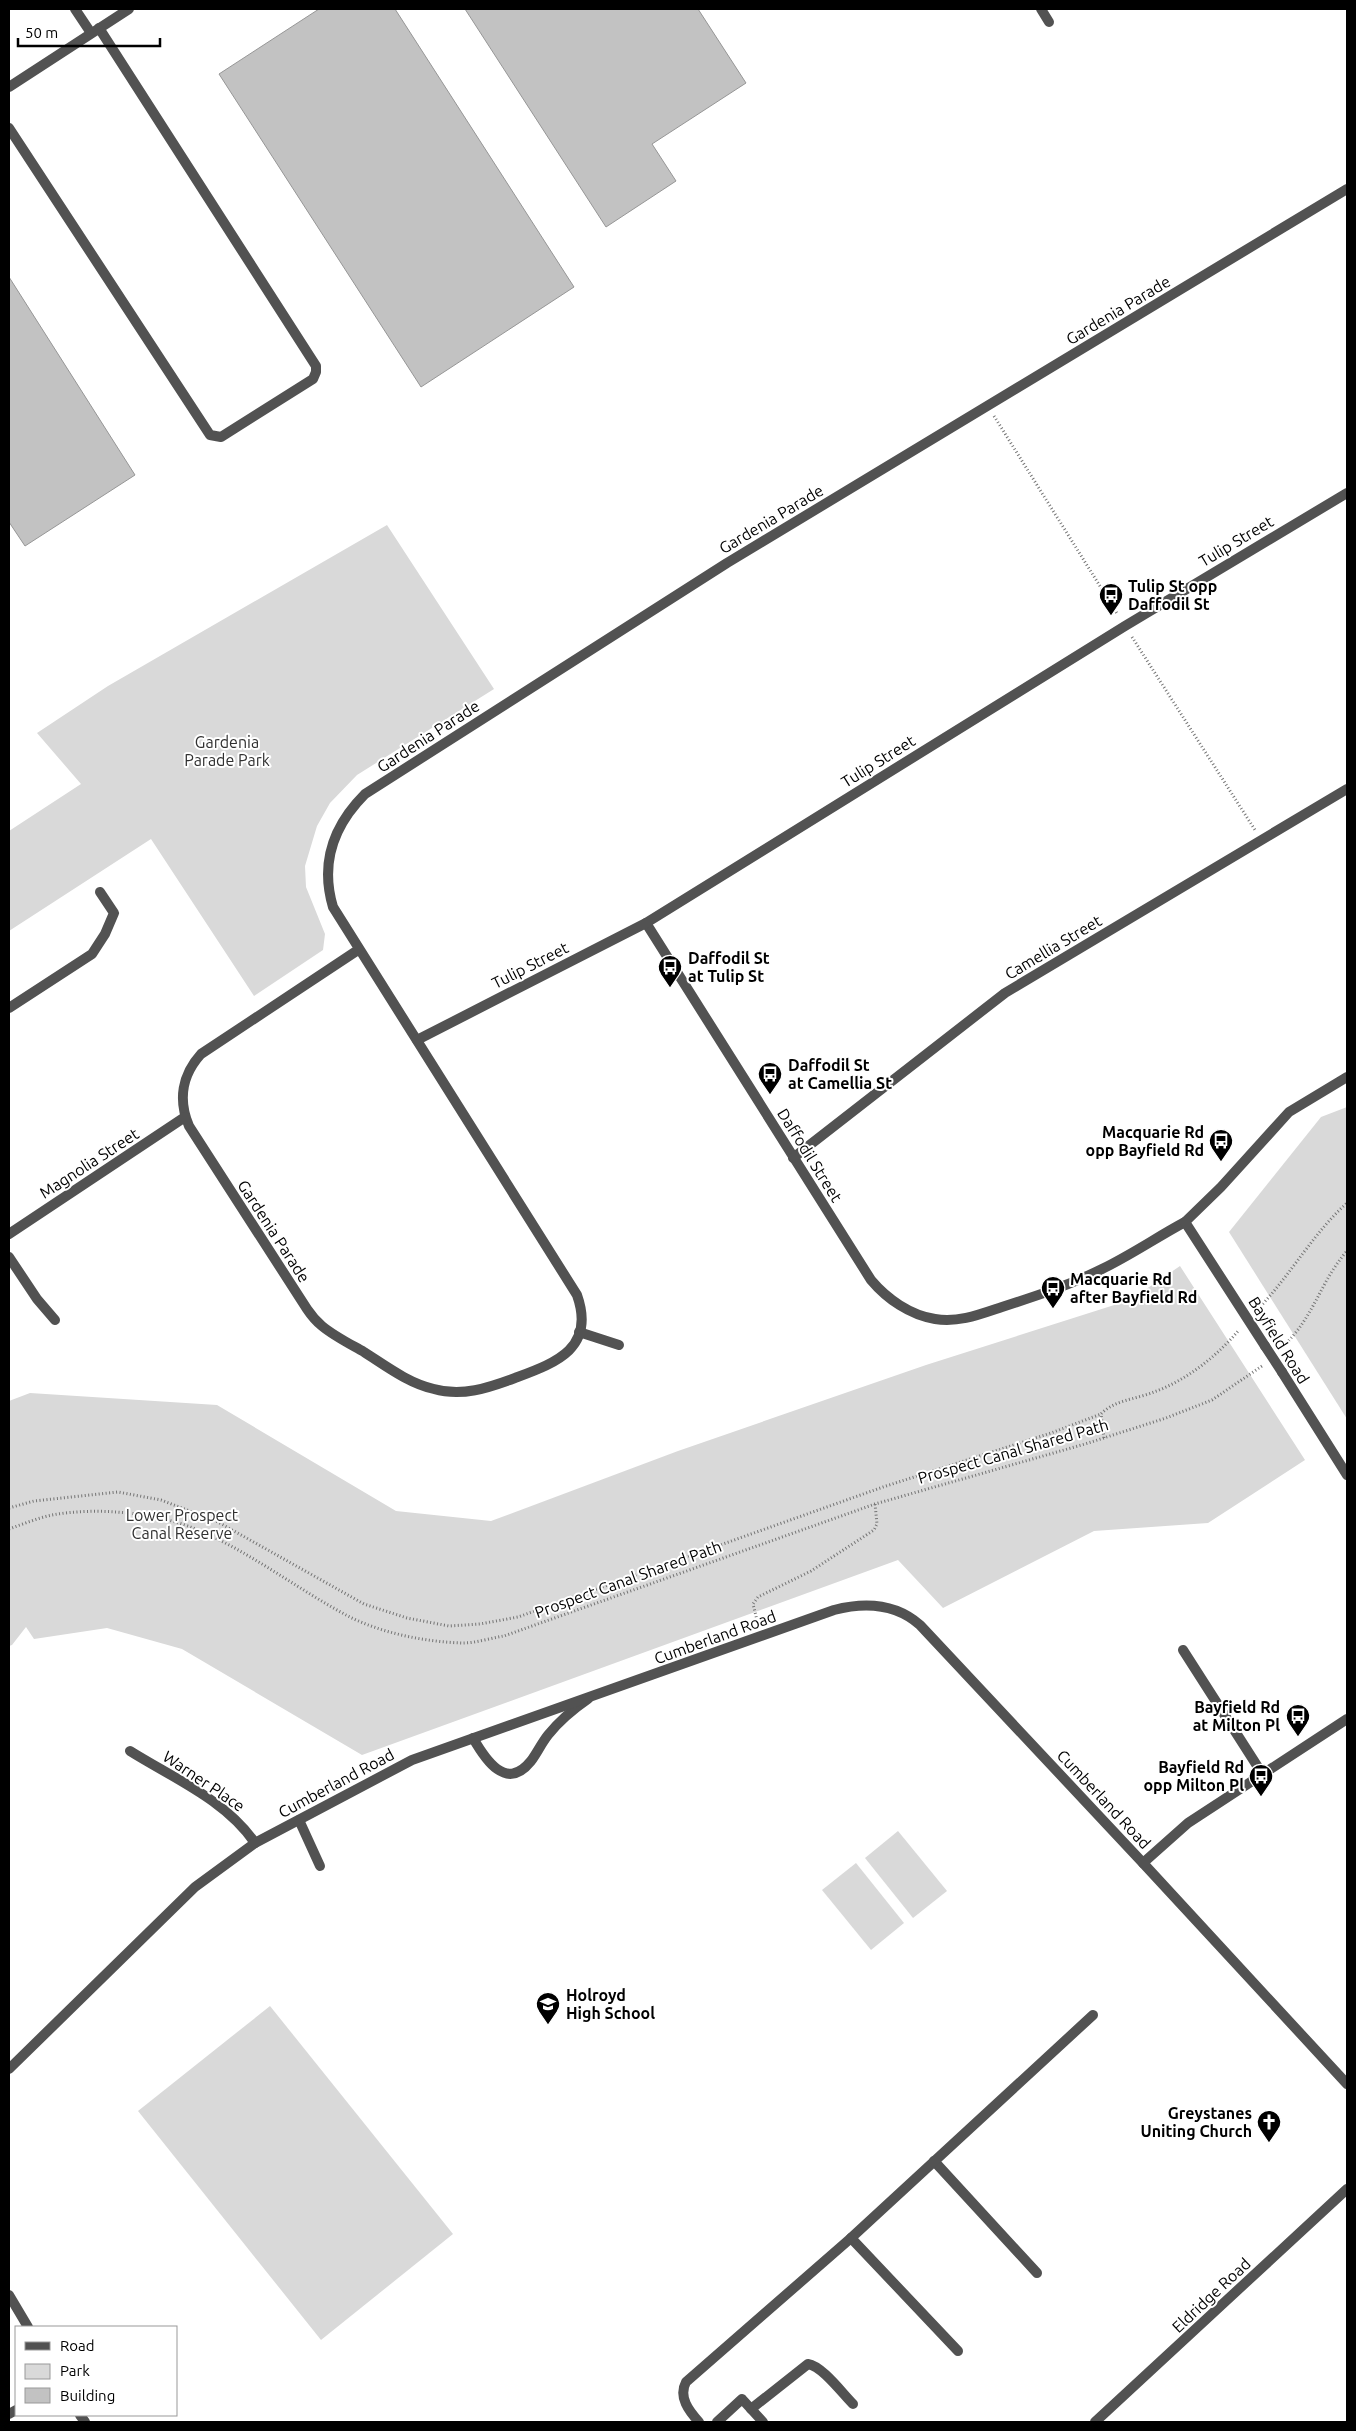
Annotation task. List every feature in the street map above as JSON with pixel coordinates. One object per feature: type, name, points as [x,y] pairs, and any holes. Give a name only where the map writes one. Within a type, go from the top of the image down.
[{"type":"street","points":[[9,128],[210,435],[221,437],[313,379],[316,366],[95,31],[75,9]]},
{"type":"street","points":[[9,86],[129,9]]},
{"type":"street","points":[[1041,9],[1049,22]]},
{"type":"street","name":"Gardenia Parade","points":[[358,950],[201,1054],[189,1070],[184,1081],[182,1106],[185,1117],[204,1150],[316,1321],[408,1380],[444,1391],[465,1392],[489,1388],[553,1364],[570,1351],[579,1332],[582,1316],[577,1295],[417,1040],[358,950],[333,907],[327,883],[328,856],[336,831],[352,806],[365,794],[727,563],[1347,189]]},
{"type":"street","name":"Tulip Street","points":[[417,1040],[646,923],[1125,626],[1347,493]]},
{"type":"street","name":"Camellia Street","points":[[793,1158],[1005,993],[1347,789]]},
{"type":"street","points":[[9,1008],[92,954],[105,934],[114,913],[100,892]]},
{"type":"street","name":"Daffodil Street","points":[[646,923],[793,1158],[879,1289],[904,1307],[926,1316],[945,1320],[967,1318],[1070,1284],[1125,1257],[1185,1222]]},
{"type":"street","points":[[1185,1222],[1221,1187],[1290,1112],[1347,1077]]},
{"type":"street","name":"Magnolia Street","points":[[9,1234],[185,1117]]},
{"type":"street","name":"Bayfield Road","points":[[1185,1222],[1347,1475]]},
{"type":"street","points":[[9,1257],[37,1299],[55,1320]]},
{"type":"street","points":[[579,1332],[619,1345]]},
{"type":"street","name":"Cumberland Road","points":[[9,2069],[195,1888],[255,1843],[401,1765],[834,1610],[853,1606],[882,1606],[908,1615],[940,1644],[1347,2084]]},
{"type":"street","points":[[1184,1650],[1263,1775]]},
{"type":"street","points":[[473,1738],[486,1761],[495,1769],[514,1772],[522,1770],[565,1715],[591,1697]]},
{"type":"street","points":[[1143,1863],[1172,1835],[1347,1719]]},
{"type":"street","name":"Warner Place","points":[[130,1751],[226,1810],[244,1827],[255,1843]]},
{"type":"street","points":[[299,1820],[320,1866]]},
{"type":"street","points":[[699,2422],[689,2411],[683,2396],[683,2388],[686,2382],[851,2238],[1093,2015]]},
{"type":"street","points":[[934,2161],[1037,2273]]},
{"type":"street","name":"Eldridge Road","points":[[1095,2422],[1347,2189]]},
{"type":"street","points":[[851,2238],[958,2351]]},
{"type":"street","points":[[9,2295],[27,2326]]},
{"type":"street","points":[[751,2410],[808,2364],[821,2370],[853,2404]]},
{"type":"street","points":[[717,2422],[742,2399],[763,2422]]},
{"type":"path","points":[[9,1508],[34,1501],[118,1492],[161,1500],[218,1522],[364,1604],[407,1618],[450,1626],[480,1624],[518,1617],[883,1486],[1051,1434],[1102,1414],[1108,1407],[1155,1392],[1184,1377],[1213,1357],[1277,1290],[1331,1217],[1347,1203]]},
{"type":"path","points":[[1289,1341],[1304,1324],[1334,1267],[1347,1251]]},
{"type":"path","name":"Prospect Canal Shared Path","points":[[9,1529],[51,1515],[104,1510],[151,1517],[197,1529],[245,1555],[347,1616],[385,1630],[414,1637],[465,1643],[504,1636],[875,1504],[1104,1438],[1212,1400],[1256,1372]]},
{"type":"path","points":[[1102,1414],[1104,1438]]},
{"type":"path","points":[[761,1637],[753,1604],[758,1597],[811,1571],[874,1530],[878,1524],[875,1504]]},
{"type":"green space","name":"Gardenia Parade Park","points":[[387,525],[494,689],[357,775],[330,803],[317,826],[305,866],[306,887],[325,934],[323,950],[254,996],[151,839],[9,931],[9,831],[81,784],[37,733],[108,686]]},
{"type":"green space","points":[[1347,1107],[1347,1419],[1229,1232],[1321,1117]]},
{"type":"green space","name":"Lower Prospect Canal Reserve","points":[[1180,1266],[1305,1460],[1208,1523],[1094,1531],[943,1608],[898,1560],[362,1755],[182,1649],[107,1628],[34,1639],[26,1627],[12,1645],[9,1646],[9,1401],[30,1393],[217,1405],[396,1511],[491,1521],[678,1451],[926,1365],[1130,1300]]},
{"type":"green space","points":[[898,1831],[947,1891],[913,1918],[865,1858]]},
{"type":"green space","points":[[856,1863],[904,1923],[871,1950],[822,1890]]},
{"type":"green space","points":[[270,2006],[453,2234],[321,2340],[138,2111]]},
{"type":"building","points":[[319,9],[395,9],[574,287],[421,387],[219,74]]},
{"type":"building","points":[[465,9],[698,9],[746,83],[652,144],[676,181],[606,227]]},
{"type":"building","points":[[9,277],[135,475],[25,546],[9,522]]},
{"type":"place","name":"Tulip St opp Daffodil St","points":[[1111,616]]},
{"type":"place","name":"Daffodil St at Tulip St","points":[[670,988]]},
{"type":"place","name":"Daffodil St at Camellia St","points":[[770,1095]]},
{"type":"place","name":"Macquarie Rd opp Bayfield Rd","points":[[1221,1162]]},
{"type":"place","name":"Macquarie Rd after Bayfield Rd","points":[[1053,1309]]},
{"type":"place","name":"Bayfield Rd at Milton Pl","points":[[1298,1737]]},
{"type":"place","name":"Bayfield Rd opp Milton Pl","points":[[1261,1797]]},
{"type":"place","name":"Holroyd High School","points":[[548,2025]]},
{"type":"place","name":"Greystanes Uniting Church","points":[[1269,2143]]}]
